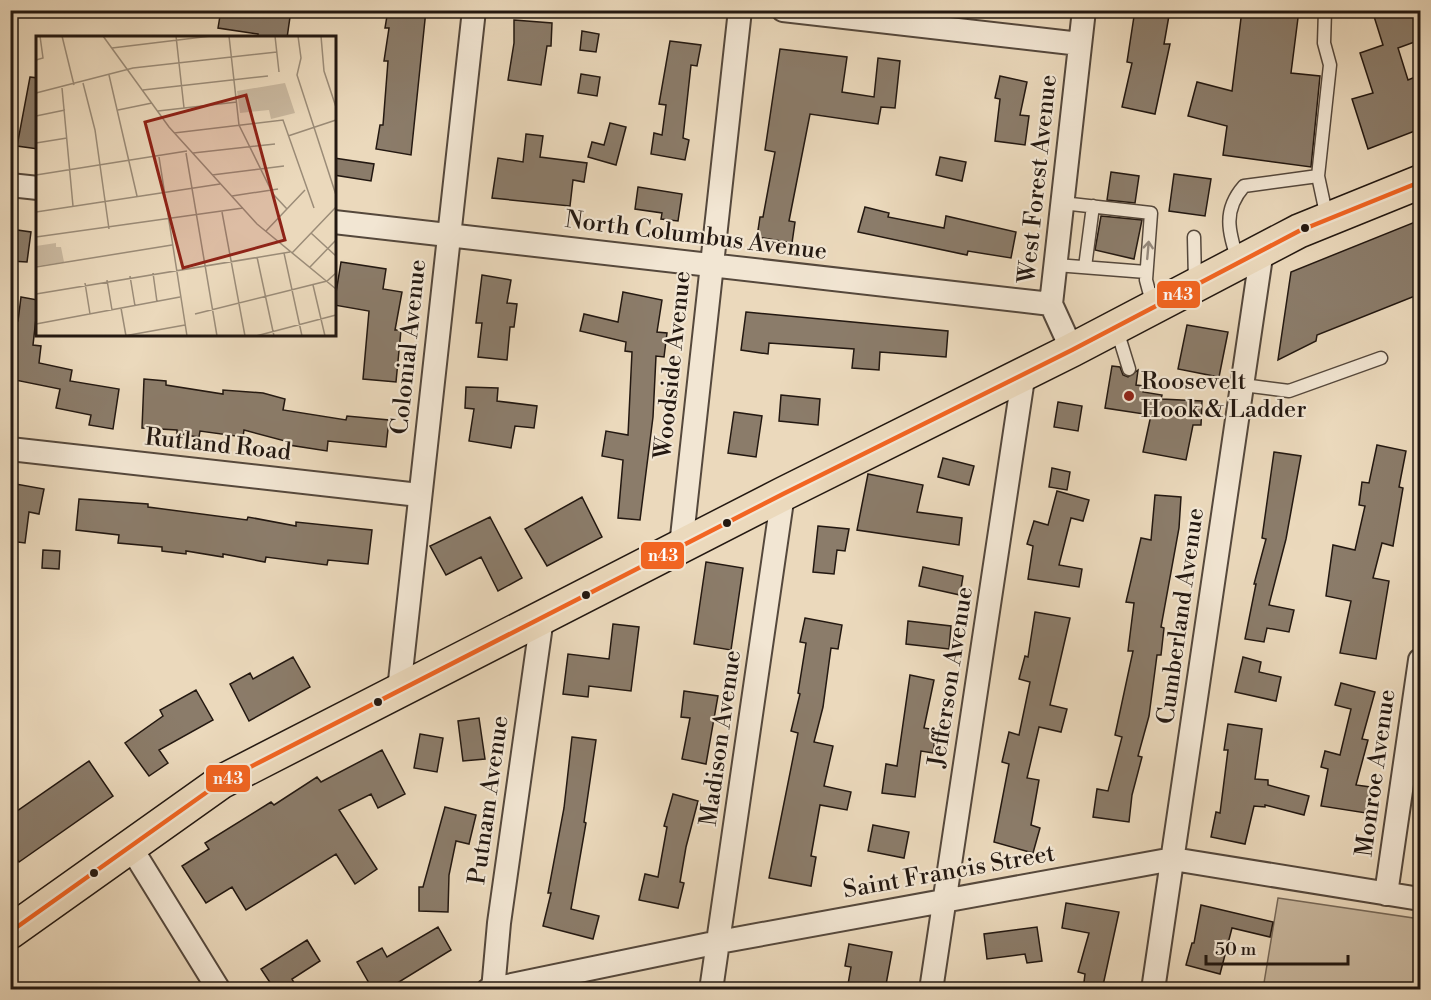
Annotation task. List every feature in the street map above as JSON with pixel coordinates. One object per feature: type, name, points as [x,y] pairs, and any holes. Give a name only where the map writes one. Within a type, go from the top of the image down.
[{"type":"main road","points":[[10,932],[221,782],[783,494],[1072,350],[1250,256],[1327,218],[1420,183]]},
{"type":"street","name":"Colonial Avenue","points":[[399,690],[474,10]]},
{"type":"street","name":"Woodside Avenue","points":[[681,546],[740,10]]},
{"type":"street","points":[[783,10],[1080,44]]},
{"type":"street","name":"West Forest Avenue","points":[[1072,350],[1051,304],[1084,10]]},
{"type":"street","points":[[10,185],[36,188]]},
{"type":"street","name":"North Columbus Avenue","points":[[336,222],[1051,304]]},
{"type":"street","name":"Cumberland Avenue","points":[[1153,990],[1243,385],[1250,256]]},
{"type":"street","name":"Jefferson Avenue","points":[[931,990],[1024,372]]},
{"type":"street","name":"Rutland Road","points":[[10,448],[419,495]]},
{"type":"street","name":"Madison Avenue","points":[[711,990],[783,494]]},
{"type":"street","name":"Putnam Avenue","points":[[492,989],[499,923],[542,618]]},
{"type":"street","name":"Monroe Avenue","points":[[1386,894],[1420,660]]},
{"type":"street","points":[[130,846],[219,990]]},
{"type":"street","name":"Saint Francis Street","points":[[492,989],[719,942],[1173,859],[1420,899]]},
{"type":"lane","points":[[1325,10],[1324,43],[1330,65],[1318,176],[1327,218]]},
{"type":"lane","points":[[1250,256],[1228,230],[1232,199],[1244,186],[1318,176]]},
{"type":"lane","points":[[1062,203],[1151,213],[1146,272],[1153,307]]},
{"type":"lane","points":[[1085,267],[1093,206]]},
{"type":"lane","points":[[1194,237],[1195,284]]},
{"type":"lane","points":[[1056,265],[1146,272]]},
{"type":"lane","points":[[1116,327],[1129,369]]},
{"type":"lane","points":[[1243,385],[1289,391],[1381,358]]},
{"type":"shaded area","points":[[1278,898],[1420,919],[1420,989],[1263,989]]},
{"type":"building","points":[[221,10],[291,10],[287,36],[258,36],[258,34],[218,28]]},
{"type":"building","points":[[388,10],[426,10],[411,155],[376,149],[380,125],[383,125],[388,61],[384,61],[389,28],[385,28]]},
{"type":"building","points":[[1135,10],[1170,10],[1164,44],[1170,44],[1155,114],[1122,107],[1132,63],[1127,62]]},
{"type":"building","points":[[1242,10],[1299,10],[1291,73],[1320,76],[1311,167],[1223,155],[1227,126],[1188,116],[1197,82],[1232,91]]},
{"type":"building","points":[[1372,10],[1420,10],[1420,40],[1398,48],[1408,80],[1420,75],[1420,129],[1368,149],[1352,99],[1373,93],[1360,53],[1383,45]]},
{"type":"building","points":[[514,20],[552,23],[551,46],[547,46],[541,85],[508,80],[514,43]]},
{"type":"building","points":[[582,31],[599,34],[596,52],[580,50]]},
{"type":"building","points":[[670,41],[701,45],[697,66],[691,65],[683,138],[689,140],[685,160],[651,154],[654,133],[662,135],[666,105],[659,104]]},
{"type":"building","points":[[780,49],[847,57],[842,92],[874,97],[878,58],[900,61],[895,108],[881,107],[878,124],[810,114],[789,221],[795,222],[792,243],[757,237],[775,152],[765,150]]},
{"type":"building","points":[[581,74],[600,77],[597,96],[578,93]]},
{"type":"building","points":[[1000,76],[1027,82],[1020,115],[1029,116],[1025,145],[995,141],[1000,99],[995,98]]},
{"type":"building","points":[[30,77],[36,78],[36,149],[17,146]]},
{"type":"building","points":[[610,123],[626,127],[616,165],[588,157],[592,142],[604,145]]},
{"type":"building","points":[[526,134],[543,136],[540,157],[587,163],[584,182],[573,180],[570,206],[492,198],[498,158],[523,162]]},
{"type":"building","points":[[940,157],[966,162],[962,181],[936,175]]},
{"type":"building","points":[[336,158],[374,164],[371,181],[336,175]]},
{"type":"building","points":[[1111,172],[1139,176],[1135,203],[1107,200]]},
{"type":"building","points":[[1174,174],[1211,179],[1205,216],[1169,211]]},
{"type":"building","points":[[638,187],[682,194],[678,221],[661,219],[662,213],[635,209]]},
{"type":"building","points":[[865,207],[889,213],[888,217],[944,228],[946,216],[1016,232],[1011,258],[968,251],[967,255],[858,232]]},
{"type":"building","points":[[1101,216],[1142,220],[1134,259],[1095,250]]},
{"type":"building","points":[[1420,220],[1420,294],[1317,335],[1316,341],[1278,360],[1291,272]]},
{"type":"building","points":[[10,229],[31,232],[27,262],[10,261]]},
{"type":"building","points":[[341,262],[386,269],[383,289],[402,292],[395,330],[401,330],[396,382],[363,379],[369,311],[336,305]]},
{"type":"building","points":[[482,275],[511,280],[507,303],[517,304],[514,327],[510,327],[507,360],[478,357],[482,323],[476,323]]},
{"type":"building","points":[[623,292],[662,300],[657,332],[667,333],[664,357],[656,356],[653,417],[640,520],[618,518],[623,460],[602,456],[606,431],[628,435],[632,352],[625,351],[626,342],[580,331],[584,314],[618,322]]},
{"type":"building","points":[[21,297],[36,300],[33,345],[41,346],[39,363],[72,370],[70,381],[119,389],[113,429],[89,425],[91,415],[56,408],[60,389],[10,379],[10,320],[18,321]]},
{"type":"building","points":[[746,312],[948,331],[946,357],[880,352],[879,370],[852,368],[854,349],[769,343],[768,354],[741,350]]},
{"type":"building","points":[[1187,325],[1228,332],[1219,377],[1178,369]]},
{"type":"building","points":[[1112,366],[1120,367],[1123,375],[1128,377],[1138,370],[1136,385],[1144,386],[1143,392],[1162,395],[1161,399],[1202,401],[1201,425],[1193,425],[1186,460],[1143,452],[1151,415],[1105,408]]},
{"type":"building","points":[[144,379],[166,381],[166,385],[223,394],[223,390],[263,393],[285,399],[283,410],[346,420],[347,416],[389,420],[386,447],[328,441],[327,451],[289,445],[289,442],[244,430],[243,437],[200,431],[199,437],[177,434],[177,430],[142,428]]},
{"type":"building","points":[[466,387],[498,388],[497,401],[537,406],[534,428],[515,426],[511,448],[469,441],[474,409],[465,408]]},
{"type":"building","points":[[781,395],[820,399],[818,425],[779,421]]},
{"type":"building","points":[[1058,402],[1082,406],[1078,431],[1054,427]]},
{"type":"building","points":[[734,412],[762,416],[756,457],[728,453]]},
{"type":"building","points":[[1377,445],[1406,451],[1399,487],[1403,488],[1393,546],[1382,543],[1373,578],[1389,581],[1376,659],[1340,653],[1351,601],[1326,596],[1333,545],[1355,550],[1365,506],[1359,505],[1362,482],[1369,483]]},
{"type":"building","points":[[1274,452],[1301,456],[1286,539],[1269,605],[1294,610],[1289,632],[1267,628],[1264,642],[1245,639],[1256,584],[1254,584],[1266,539],[1262,538]]},
{"type":"building","points":[[943,458],[974,466],[969,485],[938,477]]},
{"type":"building","points":[[1052,468],[1070,472],[1067,490],[1049,487]]},
{"type":"building","points":[[868,474],[923,485],[917,512],[962,518],[959,545],[857,530]]},
{"type":"building","points":[[10,483],[44,489],[39,514],[29,512],[25,543],[10,541]]},
{"type":"building","points":[[1057,491],[1089,500],[1083,521],[1071,518],[1059,565],[1082,569],[1079,587],[1028,579],[1033,546],[1027,544],[1034,521],[1048,525]]},
{"type":"building","points":[[1155,495],[1181,497],[1179,528],[1161,627],[1164,628],[1161,655],[1157,655],[1149,716],[1138,756],[1142,757],[1132,795],[1129,822],[1093,817],[1097,789],[1108,791],[1122,737],[1115,735],[1133,651],[1128,651],[1134,603],[1126,602],[1141,538],[1151,540]]},
{"type":"building","points":[[582,497],[602,537],[547,566],[525,529]]},
{"type":"building","points":[[79,499],[148,504],[148,507],[247,520],[248,517],[296,526],[296,522],[372,530],[368,564],[328,560],[327,565],[266,557],[265,562],[223,554],[223,557],[186,551],[186,554],[162,551],[162,547],[118,543],[119,535],[76,530]]},
{"type":"building","points":[[490,517],[522,578],[498,591],[481,557],[446,575],[430,546]]},
{"type":"building","points":[[818,526],[849,529],[845,551],[837,550],[834,574],[813,572]]},
{"type":"building","points":[[43,550],[60,551],[59,569],[42,568]]},
{"type":"building","points":[[706,562],[743,568],[731,650],[694,644]]},
{"type":"building","points":[[923,567],[963,576],[960,595],[919,586]]},
{"type":"building","points":[[1035,612],[1070,618],[1050,705],[1067,709],[1061,732],[1039,727],[1027,778],[1039,780],[1031,825],[1040,828],[1033,853],[994,842],[1009,764],[1002,762],[1009,732],[1019,735],[1030,682],[1019,679],[1025,656],[1028,657]]},
{"type":"building","points":[[805,618],[842,625],[838,649],[831,648],[823,707],[814,742],[833,746],[824,786],[851,792],[847,810],[820,805],[811,856],[816,857],[811,886],[769,878],[798,733],[791,731],[800,694],[798,693],[806,643],[800,642]]},
{"type":"building","points":[[908,621],[951,626],[949,649],[906,644]]},
{"type":"building","points":[[613,624],[639,627],[631,691],[589,686],[588,697],[563,694],[568,654],[609,659]]},
{"type":"building","points":[[293,657],[310,687],[249,721],[230,684],[250,673],[253,679]]},
{"type":"building","points":[[1243,657],[1261,662],[1259,672],[1281,677],[1276,701],[1235,692]]},
{"type":"building","points":[[910,675],[934,680],[924,728],[936,730],[933,753],[921,751],[915,797],[882,793],[886,764],[897,766]]},
{"type":"building","points":[[1341,683],[1375,692],[1362,739],[1368,740],[1356,785],[1370,787],[1366,813],[1321,806],[1328,769],[1321,767],[1325,751],[1340,755],[1351,709],[1335,705]]},
{"type":"building","points":[[196,690],[213,720],[159,750],[168,763],[149,776],[125,743],[163,716],[160,710]]},
{"type":"building","points":[[684,691],[718,696],[706,764],[682,759],[690,718],[681,717]]},
{"type":"building","points":[[479,718],[485,759],[463,761],[458,721]]},
{"type":"building","points":[[1228,724],[1262,729],[1255,779],[1268,780],[1268,785],[1309,796],[1304,815],[1265,805],[1265,807],[1254,806],[1245,844],[1211,837],[1216,812],[1220,813],[1228,750],[1224,750]]},
{"type":"building","points":[[420,734],[443,738],[437,772],[414,768]]},
{"type":"building","points":[[572,737],[596,740],[584,822],[586,823],[571,909],[599,916],[593,939],[543,926],[551,893],[548,893],[564,808]]},
{"type":"building","points":[[382,750],[405,794],[378,808],[371,794],[339,810],[377,869],[355,884],[336,854],[246,910],[232,887],[206,903],[182,866],[209,849],[205,843],[271,802],[274,805],[317,777],[321,782]]},
{"type":"building","points":[[89,761],[113,796],[19,862],[10,849],[10,816]]},
{"type":"building","points":[[673,794],[698,801],[686,847],[680,882],[684,883],[678,908],[639,900],[645,874],[658,877],[667,827],[664,826]]},
{"type":"building","points":[[445,807],[476,815],[469,844],[456,841],[449,875],[448,912],[419,911],[419,887],[423,887]]},
{"type":"building","points":[[873,825],[909,832],[904,858],[868,851]]},
{"type":"building","points":[[1066,903],[1119,912],[1102,990],[1083,990],[1085,974],[1078,972],[1089,933],[1062,928]]},
{"type":"building","points":[[1201,905],[1273,922],[1270,937],[1232,928],[1220,974],[1186,965],[1192,943],[1194,943]]},
{"type":"building","points":[[438,927],[451,950],[386,990],[373,990],[357,962],[382,948],[387,957]]},
{"type":"building","points":[[1037,927],[1042,961],[1027,963],[1025,954],[987,959],[984,934]]},
{"type":"building","points":[[307,940],[320,961],[292,979],[298,990],[275,990],[261,969]]},
{"type":"building","points":[[849,944],[892,952],[885,990],[847,990],[851,967],[845,966]]},
{"type":"transit line","name":"n43","points":[[10,932],[221,782],[783,494],[1072,350],[1299,231],[1420,182]]},
{"type":"place","name":"Roosevelt Hook & Ladder","points":[[1129,396]]}]
